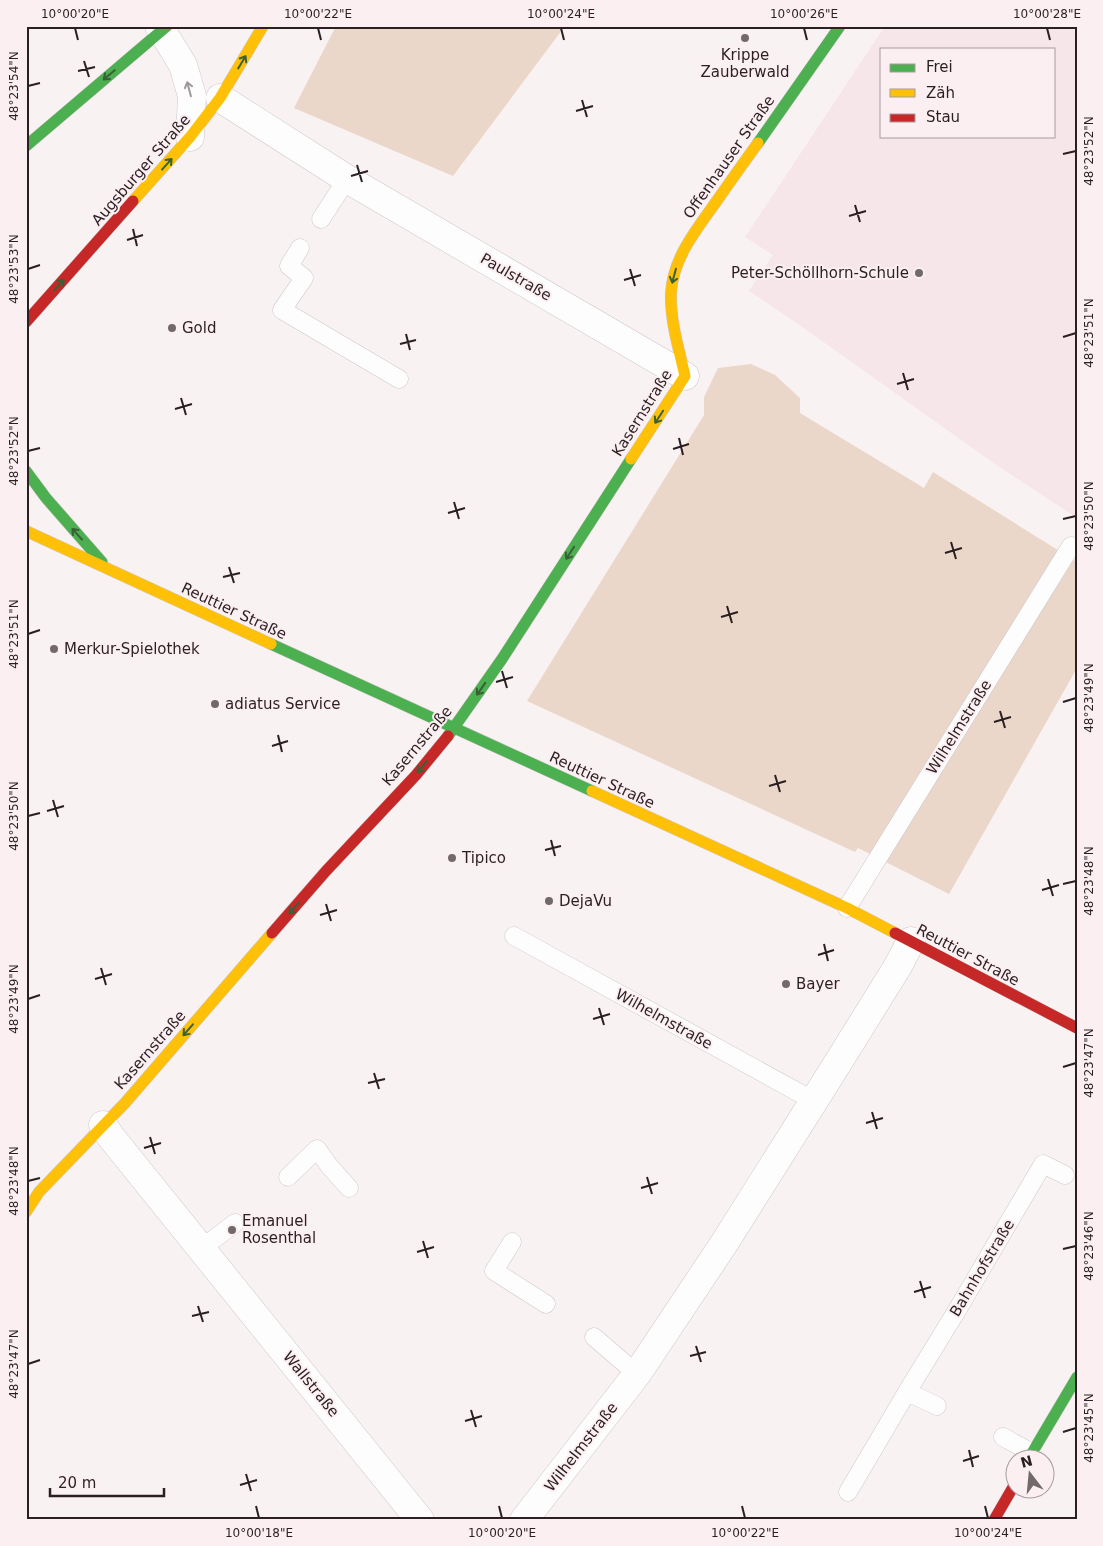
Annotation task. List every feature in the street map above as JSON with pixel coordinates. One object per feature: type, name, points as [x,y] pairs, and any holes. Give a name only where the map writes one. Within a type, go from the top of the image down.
[{"type":"street","name":"Augsburger Straße","points":[[26,322],[190,137],[220,98],[263,26]]},
{"type":"street","name":"Offenhauser Straße","points":[[694,232],[840,26]]},
{"type":"street","points":[[26,146],[163,28],[183,65],[192,96],[190,137]]},
{"type":"street","name":"Paulstraße","points":[[220,98],[347,179],[685,376]]},
{"type":"street","name":"Kasernstraße","points":[[30,1196],[125,1103],[326,871],[454,730],[685,376],[671,304],[671,285],[675,269],[694,232]]},
{"type":"street","name":"Reuttier Straße","points":[[26,471],[46,498],[110,570]]},
{"type":"street","name":"Reuttier Straße","points":[[26,531],[454,730],[847,908],[1077,1028]]},
{"type":"street","name":"Wilhelmstraße","points":[[524,1520],[637,1374],[725,1242],[898,966],[911,941]]},
{"type":"street","name":"Wallstraße","points":[[103,1125],[420,1520]]},
{"type":"street","points":[[1035,1448],[1077,1377]]},
{"type":"street","points":[[994,1520],[1007,1498]]},
{"type":"lane","points":[[320,219],[347,179]]},
{"type":"lane","points":[[300,248],[289,266],[304,278],[282,310],[399,379]]},
{"type":"lane","name":"Wilhelmstraße","points":[[847,908],[1071,546]]},
{"type":"lane","name":"Wilhelmstraße","points":[[514,936],[814,1101]]},
{"type":"lane","points":[[288,1177],[317,1149],[349,1188]]},
{"type":"lane","name":"Bahnhofstraße","points":[[848,1492],[1043,1164],[1065,1175]]},
{"type":"lane","points":[[201,1249],[235,1223]]},
{"type":"lane","points":[[512,1242],[491,1276],[546,1304]]},
{"type":"lane","points":[[594,1337],[637,1374]]},
{"type":"lane","points":[[907,1392],[937,1406]]},
{"type":"lane","points":[[1003,1437],[1019,1448]]},
{"type":"shaded area","points":[[336,26],[565,26],[453,176],[294,108]]},
{"type":"shaded area","name":"Peter-Schöllhorn-Schule","points":[[885,26],[1069,26],[1077,33],[1077,518],[992,462],[749,291],[773,255],[745,237]]},
{"type":"shaded area","points":[[751,364],[775,375],[800,398],[800,413],[924,488],[933,472],[1077,562],[1077,668],[949,894],[858,848],[855,852],[527,701],[704,415],[704,397],[718,368]]},
{"type":"traffic: fast","points":[[26,146],[167,26]]},
{"type":"traffic: fast","points":[[758,143],[840,26]]},
{"type":"traffic: fast","points":[[448,736],[502,659],[631,459]]},
{"type":"traffic: fast","points":[[26,471],[46,498],[102,562]]},
{"type":"traffic: fast","points":[[271,644],[592,791]]},
{"type":"traffic: fast","points":[[1035,1448],[1077,1377]]},
{"type":"traffic: slow","points":[[133,201],[190,137],[220,98],[263,26]]},
{"type":"traffic: slow","points":[[631,459],[685,376],[675,335],[671,303],[676,268],[694,234],[758,143]]},
{"type":"traffic: slow","points":[[26,531],[271,644]]},
{"type":"traffic: slow","points":[[592,791],[847,908],[895,933]]},
{"type":"traffic: slow","points":[[26,1212],[39,1192],[125,1103],[272,933]]},
{"type":"traffic: jam","points":[[26,322],[133,201]]},
{"type":"traffic: jam","points":[[272,933],[326,871],[416,775],[448,736]]},
{"type":"traffic: jam","points":[[895,933],[1077,1028]]},
{"type":"traffic: jam","points":[[994,1520],[1007,1498]]},
{"type":"place","name":"Krippe Zauberwald","points":[[745,38]]},
{"type":"place","name":"Peter-Schöllhorn-Schule","points":[[919,273]]},
{"type":"place","name":"Gold","points":[[172,328]]},
{"type":"place","name":"Merkur-Spielothek","points":[[54,649]]},
{"type":"place","name":"adiatus Service","points":[[215,704]]},
{"type":"place","name":"Tipico","points":[[452,858]]},
{"type":"place","name":"DejaVu","points":[[549,901]]},
{"type":"place","name":"Bayer","points":[[786,984]]},
{"type":"place","name":"Emanuel Rosenthal","points":[[232,1230]]}]
